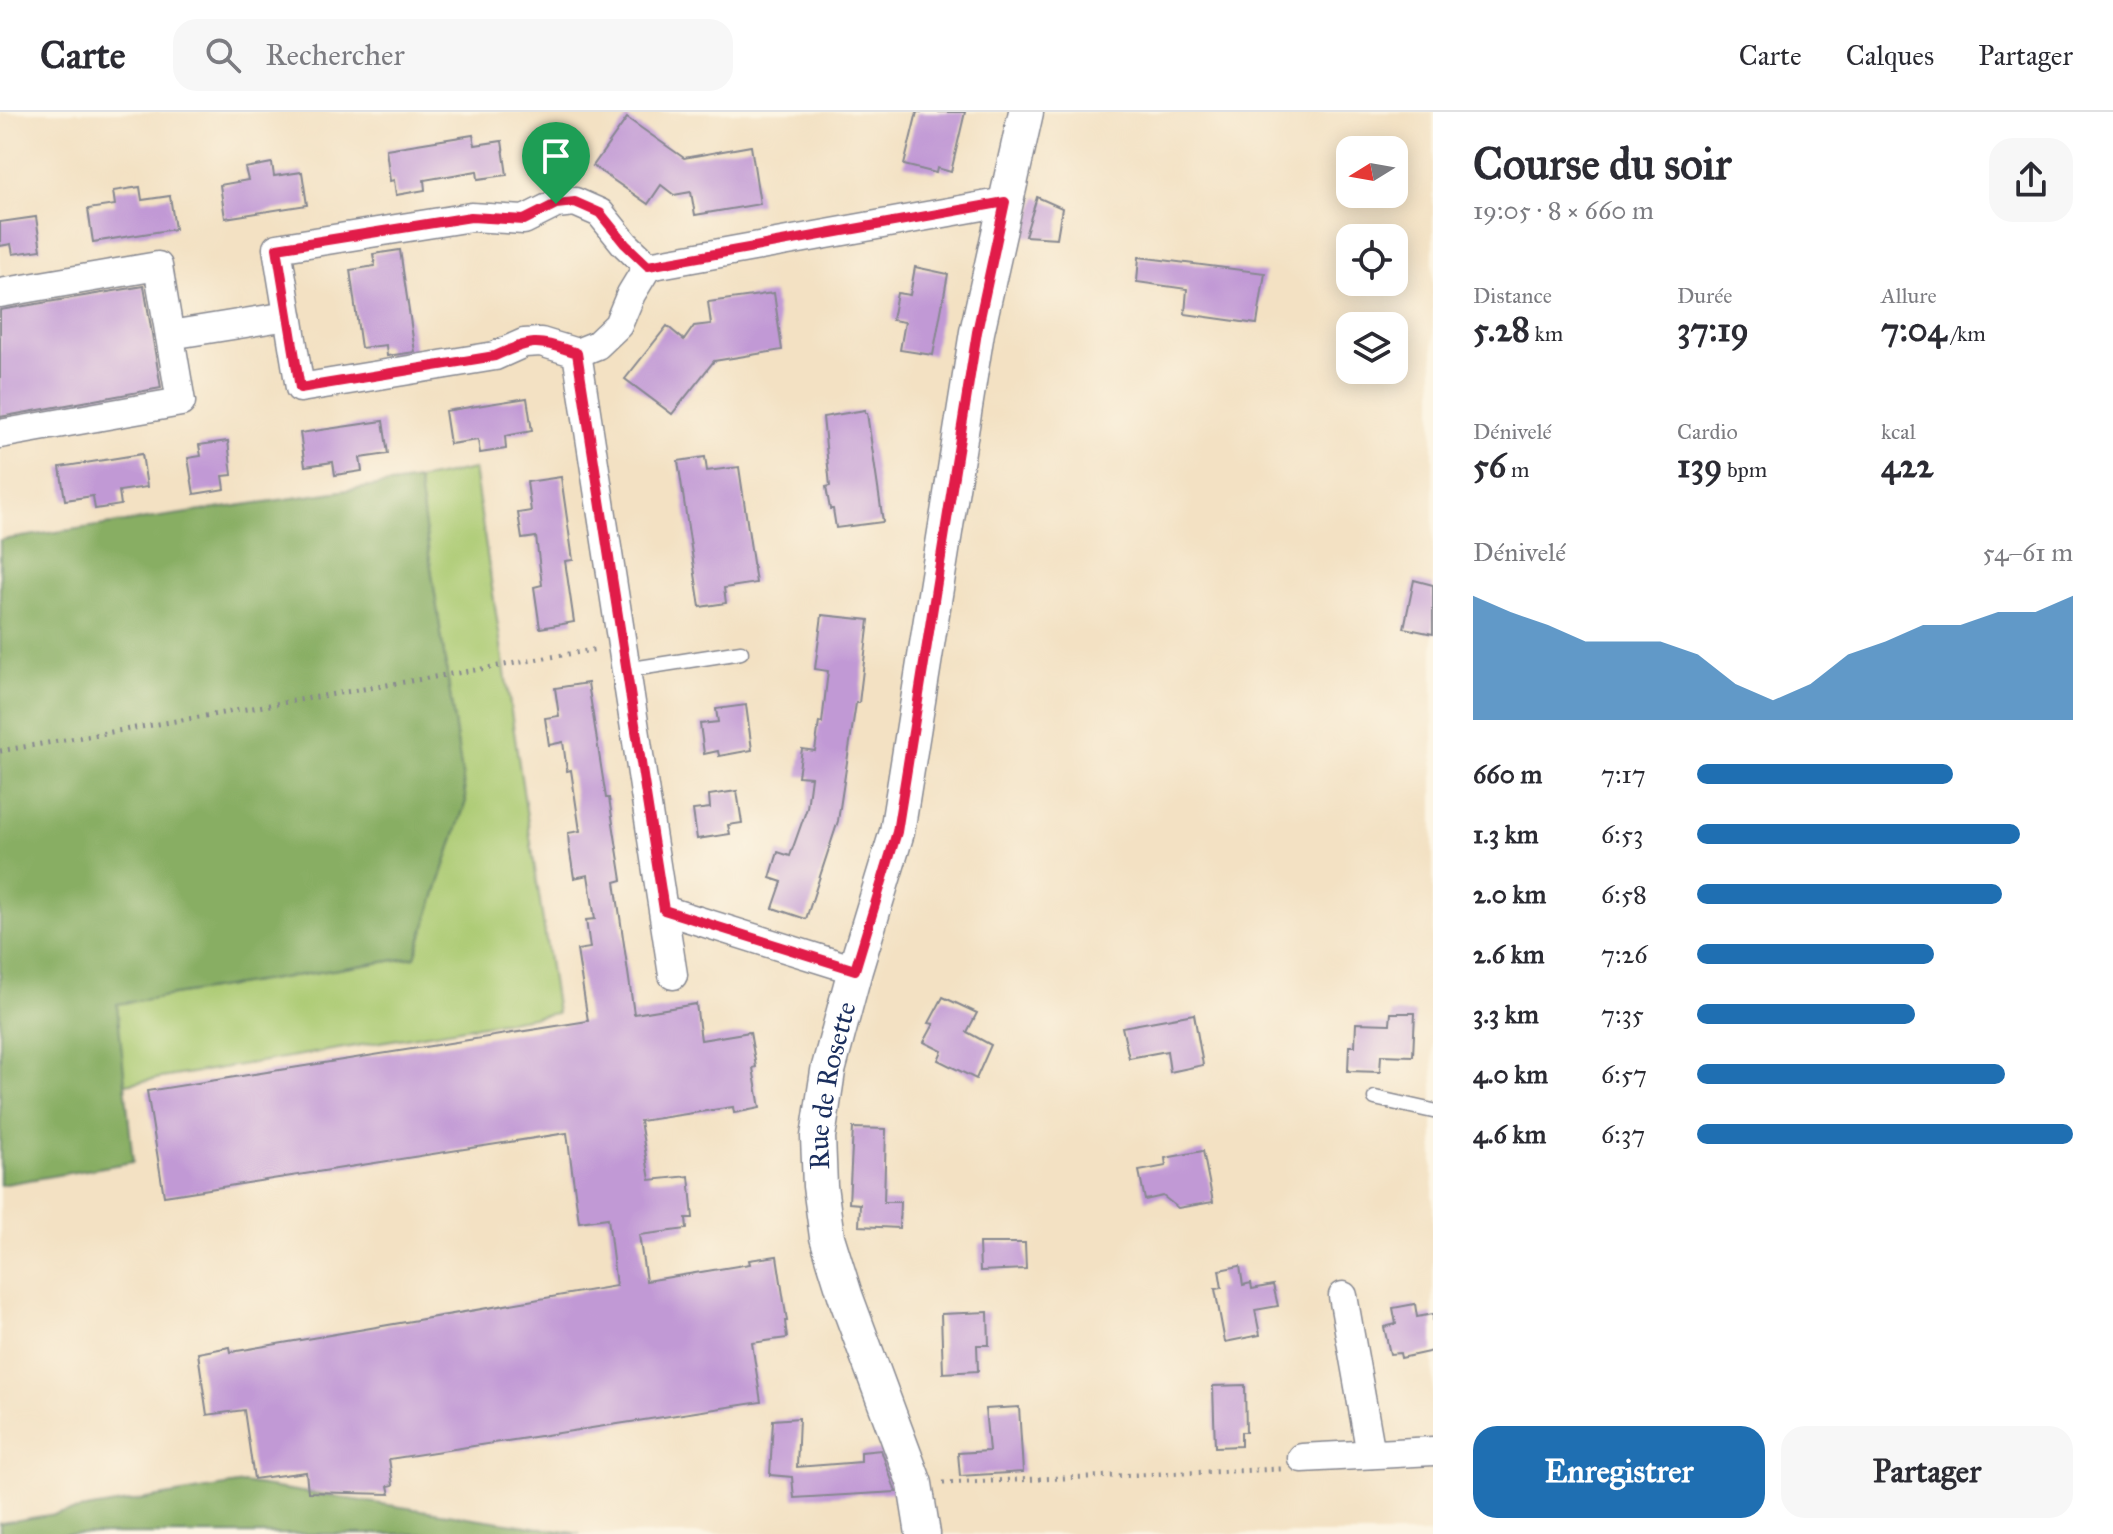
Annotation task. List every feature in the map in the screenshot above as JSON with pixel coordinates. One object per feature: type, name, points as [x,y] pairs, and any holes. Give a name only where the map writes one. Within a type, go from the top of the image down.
[{"type":"street","name":"Rue de Rosette","points":[[923,1534],[915,1484],[827,1237],[820,1186],[818,1137],[828,1071],[897,832],[977,332],[1026,112]]},
{"type":"street","points":[[648,266],[600,213],[575,202],[556,204],[524,220],[471,217],[277,248],[300,388],[495,356],[524,343],[541,342],[577,353],[597,345],[618,325],[631,294],[648,266],[1005,202]]},
{"type":"street","points":[[0,293],[158,266],[181,402],[0,434]]},
{"type":"street","points":[[170,335],[288,316]]},
{"type":"street","points":[[577,353],[673,975]]},
{"type":"street","points":[[664,910],[855,970]]},
{"type":"street","points":[[1343,1296],[1371,1454]]},
{"type":"street","points":[[1302,1458],[1433,1451]]},
{"type":"lane","points":[[624,658],[741,652]]},
{"type":"lane","points":[[1375,1098],[1433,1111]]},
{"type":"path","points":[[0,751],[624,658]]},
{"type":"path","points":[[915,1484],[1289,1468],[1302,1458]]},
{"type":"green space","points":[[474,469],[557,1013],[125,1084],[116,1004],[415,957],[466,801],[418,480]]},
{"type":"green space","points":[[418,480],[466,801],[415,957],[117,1004],[133,1162],[0,1185],[0,540]]},
{"type":"green space","points":[[243,1483],[580,1534],[0,1534],[0,1523]]},
{"type":"building","points":[[917,112],[965,112],[951,172],[937,168],[936,173],[904,165]]},
{"type":"building","points":[[627,118],[684,158],[751,146],[760,204],[695,215],[691,192],[674,195],[661,185],[648,204],[593,166]]},
{"type":"building","points":[[473,135],[475,145],[502,141],[507,175],[478,179],[477,171],[424,180],[425,190],[396,195],[394,180],[390,181],[386,149]]},
{"type":"building","points":[[272,163],[274,176],[302,172],[307,205],[225,218],[220,185],[248,180],[245,168]]},
{"type":"building","points":[[140,187],[142,200],[170,196],[175,229],[93,242],[88,209],[115,205],[113,191]]},
{"type":"building","points":[[1037,197],[1062,208],[1057,238],[1025,236]]},
{"type":"building","points":[[36,217],[41,250],[13,254],[11,244],[0,246],[0,222]]},
{"type":"building","points":[[400,250],[415,352],[387,356],[386,345],[361,348],[350,270],[375,266],[373,254]]},
{"type":"building","points":[[1139,257],[1265,273],[1257,324],[1185,314],[1187,289],[1137,282]]},
{"type":"building","points":[[915,267],[948,274],[933,355],[900,350],[905,322],[892,320],[897,293],[910,295]]},
{"type":"building","points":[[144,286],[161,388],[0,417],[0,310]]},
{"type":"building","points":[[774,293],[782,350],[714,361],[672,414],[625,379],[667,326],[684,340],[694,326],[711,324],[708,302]]},
{"type":"building","points":[[527,398],[532,431],[505,436],[506,449],[480,453],[478,440],[450,444],[445,411]]},
{"type":"building","points":[[865,410],[883,522],[836,528],[826,487],[830,486],[823,417]]},
{"type":"building","points":[[383,421],[388,454],[360,458],[362,471],[335,475],[333,462],[305,466],[300,433]]},
{"type":"building","points":[[228,441],[232,475],[223,476],[225,489],[194,494],[188,458],[201,456],[199,445]]},
{"type":"building","points":[[142,454],[147,487],[119,491],[121,505],[95,509],[93,496],[65,500],[60,467]]},
{"type":"building","points":[[705,457],[707,471],[739,467],[756,583],[724,588],[726,603],[700,607],[678,461]]},
{"type":"building","points":[[561,477],[573,560],[565,561],[574,622],[540,628],[534,587],[542,585],[536,537],[522,539],[518,513],[531,511],[527,482]]},
{"type":"building","points":[[1414,580],[1433,585],[1433,634],[1404,628]]},
{"type":"building","points":[[822,615],[869,620],[859,703],[856,703],[838,821],[806,919],[773,908],[782,882],[770,878],[778,852],[790,856],[807,808],[811,777],[798,776],[802,749],[815,751],[819,722],[822,723],[828,671],[815,669]]},
{"type":"building","points":[[588,683],[622,880],[615,882],[634,1014],[696,1004],[701,1040],[750,1032],[760,1108],[734,1113],[733,1107],[640,1121],[650,1180],[689,1176],[693,1218],[686,1218],[687,1229],[639,1235],[646,1281],[750,1264],[749,1260],[777,1256],[787,1338],[752,1343],[761,1402],[389,1459],[393,1485],[388,1486],[390,1494],[308,1492],[306,1472],[254,1479],[244,1410],[207,1415],[198,1353],[230,1347],[231,1352],[616,1286],[608,1218],[579,1222],[567,1133],[164,1196],[147,1091],[588,1021],[577,950],[590,948],[586,920],[595,919],[588,875],[574,878],[568,833],[580,831],[571,770],[567,771],[563,742],[549,745],[545,718],[559,716],[555,688]]},
{"type":"building","points":[[746,705],[752,750],[719,756],[718,751],[704,754],[700,724],[718,722],[716,709]]},
{"type":"building","points":[[737,791],[742,823],[728,825],[730,834],[697,839],[693,810],[710,808],[709,795]]},
{"type":"building","points":[[943,997],[977,1013],[967,1032],[991,1045],[976,1079],[938,1060],[942,1051],[924,1042],[934,1024],[929,1023]]},
{"type":"building","points":[[1391,1013],[1415,1013],[1413,1056],[1381,1055],[1380,1072],[1348,1071],[1349,1046],[1355,1046],[1356,1023],[1390,1024]]},
{"type":"building","points":[[1194,1014],[1203,1065],[1170,1072],[1167,1051],[1129,1058],[1122,1027]]},
{"type":"building","points":[[853,1128],[886,1129],[884,1202],[900,1202],[899,1228],[859,1226],[860,1204],[849,1203]]},
{"type":"building","points":[[1203,1151],[1213,1202],[1178,1208],[1163,1196],[1145,1200],[1139,1171],[1166,1166],[1165,1158]]},
{"type":"building","points":[[979,1243],[1025,1243],[1026,1269],[980,1271]]},
{"type":"building","points":[[1240,1266],[1243,1285],[1251,1283],[1252,1289],[1273,1285],[1278,1306],[1255,1310],[1260,1335],[1225,1342],[1215,1289],[1222,1288],[1219,1270]]},
{"type":"building","points":[[1415,1304],[1417,1317],[1433,1314],[1433,1351],[1401,1358],[1400,1353],[1390,1354],[1384,1327],[1396,1324],[1393,1308]]},
{"type":"building","points":[[988,1312],[989,1345],[977,1345],[978,1371],[943,1373],[941,1314]]},
{"type":"building","points":[[1245,1385],[1246,1432],[1241,1432],[1241,1446],[1215,1447],[1213,1386]]},
{"type":"building","points":[[1019,1407],[1023,1472],[960,1476],[958,1453],[989,1451],[985,1409]]},
{"type":"building","points":[[799,1418],[797,1467],[861,1462],[861,1452],[881,1450],[896,1492],[794,1498],[792,1477],[770,1475],[773,1420]]},
{"type":"route","points":[[575,202],[600,213],[648,266],[1005,202],[977,332],[897,832],[855,970],[664,910],[577,353],[541,342],[524,343],[495,356],[300,388],[277,248],[471,217],[524,220],[556,204],[575,202]]}]
